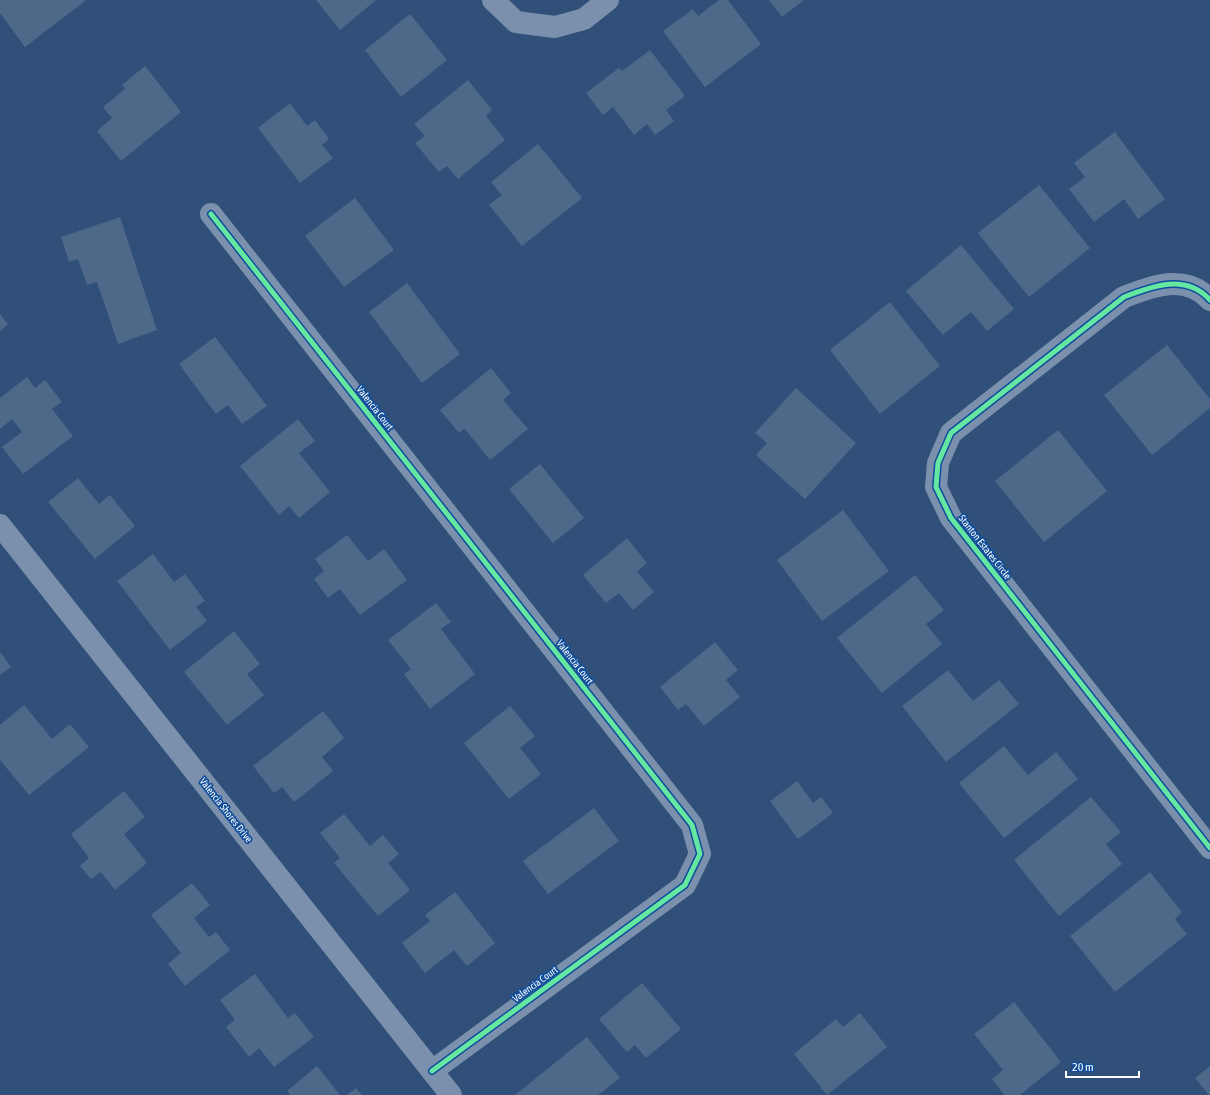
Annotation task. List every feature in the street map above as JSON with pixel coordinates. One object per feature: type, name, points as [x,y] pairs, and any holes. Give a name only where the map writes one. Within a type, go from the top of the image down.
[{"type":"street","points":[[493,0],[516,22],[555,26],[584,19],[608,0]]},
{"type":"street","name":"Valencia Court","points":[[211,214],[692,825],[700,854],[685,885],[432,1071]]},
{"type":"street","name":"Stanton Estates Circle","points":[[1210,300],[1206,296],[1184,284],[1154,285],[1124,297],[951,433],[938,463],[936,487],[951,518],[1210,848]]},
{"type":"street","name":"Valencia Shores Drive","points":[[0,525],[450,1095]]},
{"type":"building","points":[[0,0],[85,1],[25,47],[0,13]]},
{"type":"building","points":[[316,0],[376,0],[340,30]]},
{"type":"building","points":[[719,0],[728,0],[761,44],[705,87],[663,31],[693,9],[698,16]]},
{"type":"building","points":[[769,0],[804,0],[782,17]]},
{"type":"building","points":[[410,14],[447,60],[401,97],[365,50]]},
{"type":"building","points":[[650,50],[685,96],[666,110],[674,121],[655,135],[647,124],[634,135],[613,107],[603,115],[586,93],[619,68],[622,71]]},
{"type":"building","points":[[145,66],[181,112],[121,161],[97,131],[112,118],[103,107],[125,89],[122,85]]},
{"type":"building","points":[[468,80],[492,110],[486,116],[505,140],[458,179],[447,166],[439,172],[415,143],[425,136],[414,124]]},
{"type":"building","points":[[290,103],[307,126],[315,120],[329,139],[322,145],[333,158],[300,183],[258,128]]},
{"type":"building","points":[[1115,132],[1165,199],[1138,219],[1124,199],[1094,222],[1069,189],[1085,177],[1074,163]]},
{"type":"building","points":[[538,144],[582,198],[522,246],[489,205],[502,195],[491,182]]},
{"type":"building","points":[[1039,185],[1090,248],[1029,297],[978,233]]},
{"type":"building","points":[[355,198],[394,250],[344,287],[305,236]]},
{"type":"building","points":[[120,217],[157,330],[118,344],[97,282],[87,285],[78,259],[69,262],[61,237]]},
{"type":"building","points":[[961,245],[1014,309],[987,331],[971,312],[943,335],[906,291]]},
{"type":"building","points":[[407,283],[460,354],[422,383],[369,312]]},
{"type":"building","points":[[890,302],[940,366],[880,414],[830,350]]},
{"type":"building","points":[[0,314],[8,324],[0,331]]},
{"type":"building","points":[[215,337],[267,406],[242,424],[228,405],[216,414],[179,364]]},
{"type":"building","points":[[1167,345],[1210,399],[1210,408],[1152,455],[1104,395]]},
{"type":"building","points":[[491,368],[511,393],[503,400],[528,429],[490,460],[464,428],[459,433],[440,410]]},
{"type":"building","points":[[27,377],[35,388],[45,380],[62,402],[52,409],[73,436],[23,474],[2,447],[22,432],[12,419],[0,429],[0,398]]},
{"type":"building","points":[[796,388],[856,443],[805,499],[756,455],[767,443],[755,433]]},
{"type":"building","points":[[298,419],[315,441],[299,453],[330,492],[299,518],[289,506],[279,515],[240,466]]},
{"type":"building","points":[[1058,430],[1107,491],[1044,542],[995,481]]},
{"type":"building","points":[[540,464],[584,518],[553,543],[509,489]]},
{"type":"building","points":[[78,478],[99,504],[110,495],[135,526],[95,559],[48,502]]},
{"type":"building","points":[[843,510],[889,571],[822,621],[777,560]]},
{"type":"building","points":[[347,535],[368,561],[384,549],[407,580],[360,615],[340,589],[328,598],[314,579],[324,571],[315,559]]},
{"type":"building","points":[[627,538],[647,563],[637,572],[654,592],[633,610],[619,593],[606,603],[583,575]]},
{"type":"building","points":[[153,554],[174,582],[185,574],[205,601],[196,607],[207,621],[170,650],[117,581]]},
{"type":"building","points":[[915,575],[944,610],[926,624],[942,644],[882,693],[837,638]]},
{"type":"building","points":[[436,603],[451,622],[441,629],[475,674],[430,709],[404,674],[411,669],[388,640]]},
{"type":"building","points":[[234,631],[260,664],[247,674],[264,695],[227,725],[184,672]]},
{"type":"building","points":[[715,642],[738,670],[726,680],[740,697],[704,726],[686,704],[678,710],[660,687]]},
{"type":"building","points":[[0,652],[11,667],[0,675]]},
{"type":"building","points":[[948,670],[973,701],[999,680],[1019,704],[946,762],[902,706]]},
{"type":"building","points":[[24,705],[52,739],[70,724],[89,747],[29,795],[0,760],[0,725]]},
{"type":"building","points":[[510,706],[535,736],[520,748],[541,774],[509,799],[464,743]]},
{"type":"building","points":[[323,711],[344,738],[322,757],[333,771],[294,802],[282,787],[274,793],[253,766]]},
{"type":"building","points":[[1004,746],[1028,775],[1056,752],[1078,779],[1004,838],[959,783]]},
{"type":"building","points":[[797,781],[813,803],[821,797],[833,813],[798,839],[770,801]]},
{"type":"building","points":[[124,791],[145,817],[124,834],[147,863],[115,890],[101,872],[91,879],[80,866],[89,858],[71,834]]},
{"type":"building","points":[[1091,797],[1121,832],[1106,844],[1122,864],[1059,916],[1014,860]]},
{"type":"building","points":[[594,808],[619,841],[548,894],[523,861]]},
{"type":"building","points":[[344,814],[370,846],[383,835],[399,854],[388,863],[410,890],[378,916],[334,863],[340,858],[320,833]]},
{"type":"building","points":[[1150,872],[1182,912],[1175,919],[1187,934],[1115,992],[1070,936]]},
{"type":"building","points":[[192,883],[210,905],[194,918],[209,937],[216,932],[230,950],[185,986],[168,964],[181,953],[151,915]]},
{"type":"building","points":[[455,892],[495,943],[467,966],[454,950],[425,973],[402,943],[430,921],[425,915]]},
{"type":"building","points":[[255,974],[288,1018],[295,1013],[314,1037],[274,1067],[259,1048],[249,1057],[226,1027],[235,1020],[220,1000]]},
{"type":"building","points":[[642,983],[681,1029],[646,1058],[635,1045],[627,1052],[599,1019]]},
{"type":"building","points":[[1014,1002],[1061,1062],[1020,1095],[1004,1095],[992,1079],[1003,1070],[974,1034]]},
{"type":"building","points":[[860,1013],[887,1047],[827,1095],[794,1054],[836,1019],[843,1027]]},
{"type":"building","points":[[587,1037],[620,1078],[598,1095],[515,1095]]},
{"type":"building","points":[[317,1066],[340,1095],[290,1095],[287,1091]]},
{"type":"building","points":[[1210,1066],[1210,1095],[1209,1095],[1195,1078]]},
{"type":"building","points":[[356,1088],[362,1095],[347,1095]]},
{"type":"cycle path","points":[[211,214],[692,825],[700,854],[685,885],[432,1071]]},
{"type":"cycle path","points":[[1210,300],[1201,292],[1180,284],[1157,286],[1124,297],[951,433],[938,463],[936,487],[951,518],[1210,848]]}]
